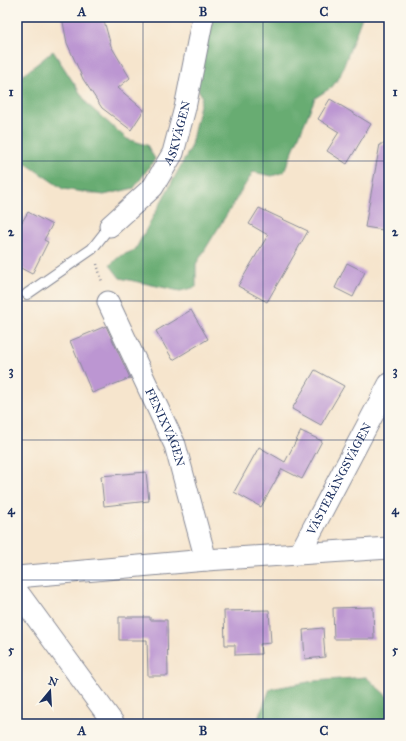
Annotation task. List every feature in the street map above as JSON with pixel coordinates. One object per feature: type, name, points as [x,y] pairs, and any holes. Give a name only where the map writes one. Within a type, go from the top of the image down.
[{"type":"street","name":"ASKVÄGEN","points":[[110,226],[153,188],[173,153],[185,108],[203,17]]},
{"type":"street","name":"FENIXVÄGEN","points":[[108,302],[175,445],[206,560]]},
{"type":"street","name":"VÄSTERÄNGSVÄGEN","points":[[300,553],[389,384]]},
{"type":"street","points":[[17,577],[206,560],[389,548]]},
{"type":"street","points":[[17,591],[114,724]]},
{"type":"lane","points":[[27,294],[92,249],[110,226]]},
{"type":"path","points":[[92,249],[108,302]]},
{"type":"green space","points":[[213,17],[362,17],[340,76],[332,87],[315,98],[284,172],[272,176],[253,172],[196,264],[196,287],[180,291],[120,278],[110,265],[120,256],[135,250],[190,149],[202,96],[196,86]]},
{"type":"green space","points":[[53,51],[88,105],[127,139],[147,145],[155,159],[134,188],[104,195],[63,189],[25,163],[17,163],[17,80]]},
{"type":"green space","points":[[366,677],[389,698],[389,724],[256,724],[270,689],[314,681]]},
{"type":"building","points":[[62,17],[103,17],[111,46],[130,78],[118,88],[144,110],[131,130],[102,108],[83,79],[67,43]]},
{"type":"building","points":[[330,99],[371,124],[347,164],[327,151],[339,132],[318,119]]},
{"type":"building","points":[[380,144],[389,144],[389,231],[365,227]]},
{"type":"building","points":[[259,208],[308,231],[267,302],[238,286],[268,235],[249,224]]},
{"type":"building","points":[[28,212],[52,225],[44,240],[48,242],[32,274],[17,266],[17,219],[22,222]]},
{"type":"building","points":[[347,263],[365,272],[353,297],[335,288]]},
{"type":"building","points":[[191,310],[208,339],[173,360],[156,331]]},
{"type":"building","points":[[106,326],[130,378],[92,393],[70,341]]},
{"type":"building","points":[[315,370],[344,386],[321,425],[292,409]]},
{"type":"building","points":[[301,431],[322,441],[302,479],[282,469],[261,507],[234,492],[259,447],[285,462]]},
{"type":"building","points":[[146,472],[149,501],[104,506],[101,476]]},
{"type":"building","points":[[373,607],[374,639],[334,639],[333,608]]},
{"type":"building","points":[[269,610],[271,643],[260,644],[261,654],[235,655],[235,645],[225,645],[224,611]]},
{"type":"building","points":[[119,617],[150,617],[150,620],[167,620],[168,676],[148,676],[147,640],[119,640]]},
{"type":"building","points":[[323,628],[325,657],[305,659],[303,630]]}]
